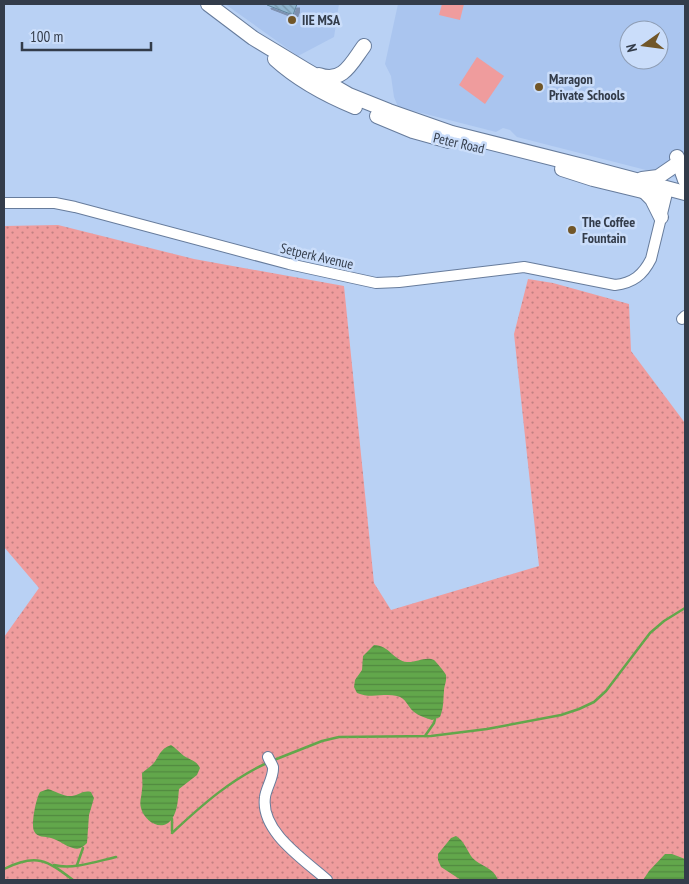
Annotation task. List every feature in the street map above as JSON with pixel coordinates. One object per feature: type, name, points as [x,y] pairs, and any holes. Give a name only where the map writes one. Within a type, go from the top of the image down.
[{"type":"main road","name":"Peter Road","points":[[208,4],[253,38],[283,66],[314,87],[345,103],[413,132],[516,156],[645,192],[685,193]]},
{"type":"main road","name":"Peter Road","points":[[253,38],[349,94],[432,127],[636,180],[685,201]]},
{"type":"main road","points":[[306,70],[326,78],[342,74],[364,46]]},
{"type":"main road","points":[[636,180],[658,177],[675,161],[685,180]]},
{"type":"main road","points":[[645,192],[652,199],[661,217]]},
{"type":"street","points":[[661,217],[667,193]]},
{"type":"street","name":"Setperk Avenue","points":[[4,203],[55,203],[75,207],[289,264],[376,283],[399,282],[515,267],[543,270],[605,284],[628,283],[641,275],[647,268],[661,217]]},
{"type":"street","points":[[268,757],[273,768],[265,798],[266,813],[270,825],[280,838],[327,880]]},
{"type":"shaded area","name":"IIE MSA","points":[[225,4],[339,4],[334,37],[298,56]]},
{"type":"shaded area","name":"Maragon Private Schools","points":[[398,4],[685,4],[685,180],[517,137],[510,130],[503,128],[496,132],[398,107],[394,97],[391,76],[385,64]]},
{"type":"shaded area","points":[[442,4],[464,4],[460,20],[439,15]]},
{"type":"shaded area","points":[[477,57],[504,76],[485,104],[459,85]]},
{"type":"shaded area","points":[[58,225],[194,259],[344,286],[374,583],[391,610],[539,566],[514,334],[528,279],[553,283],[629,304],[631,351],[685,423],[685,880],[4,880],[4,637],[39,588],[4,547],[4,226]]},
{"type":"shaded area","points":[[374,645],[384,648],[402,661],[410,662],[431,659],[437,663],[446,675],[443,707],[440,717],[432,720],[420,716],[402,698],[397,696],[367,696],[357,693],[354,687],[355,680],[362,670],[363,656]]},
{"type":"shaded area","points":[[171,745],[195,762],[200,768],[197,775],[179,789],[177,808],[172,819],[168,823],[159,825],[149,821],[141,808],[142,773],[152,765],[164,749]]},
{"type":"shaded area","points":[[48,789],[69,796],[91,792],[94,798],[89,815],[87,843],[82,847],[77,849],[70,847],[35,833],[33,827],[38,795],[40,792]]},
{"type":"shaded area","points":[[456,836],[463,842],[471,856],[493,872],[498,880],[461,880],[441,867],[438,854],[451,838]]},
{"type":"shaded area","points":[[665,854],[672,854],[685,859],[685,880],[643,880],[649,871]]},
{"type":"building","points":[[267,4],[297,4],[293,15]]},
{"type":"waterway","points":[[274,760],[322,741],[339,737],[431,736],[487,729],[561,715],[579,709],[594,702],[606,691],[650,633],[664,621],[685,608]]},
{"type":"waterway","points":[[425,736],[435,719]]},
{"type":"waterway","points":[[172,833],[206,803],[242,776],[269,762]]},
{"type":"waterway","points":[[172,819],[172,831]]},
{"type":"waterway","points":[[77,865],[83,848]]},
{"type":"waterway","points":[[54,865],[77,866],[116,857]]},
{"type":"waterway","points":[[4,869],[25,861],[41,861],[56,868],[73,880]]},
{"type":"place","name":"IIE MSA","points":[[292,20]]},
{"type":"place","name":"Maragon Private Schools","points":[[539,87]]},
{"type":"place","name":"The Coffee Fountain","points":[[572,230]]}]
